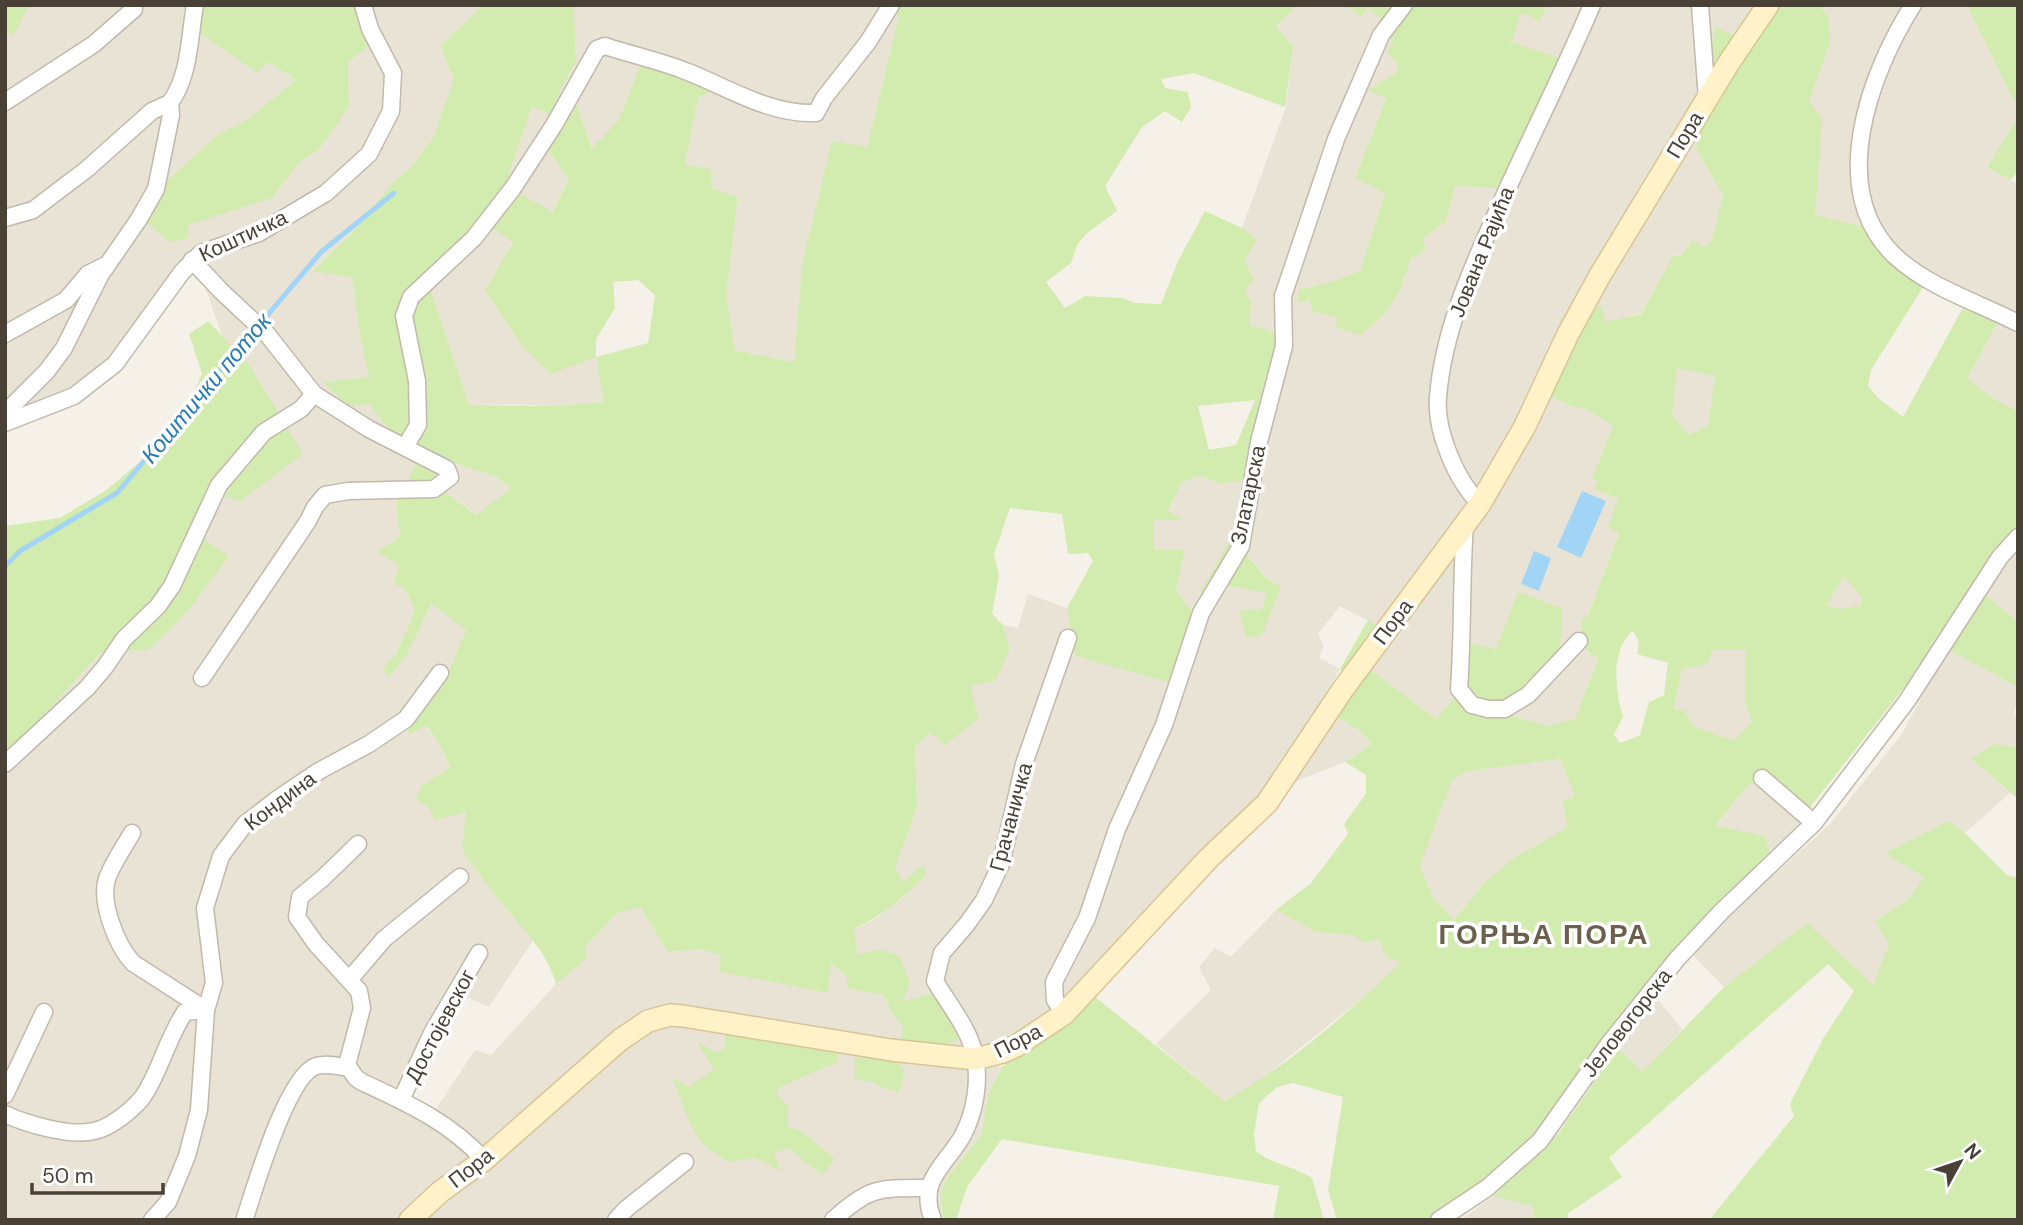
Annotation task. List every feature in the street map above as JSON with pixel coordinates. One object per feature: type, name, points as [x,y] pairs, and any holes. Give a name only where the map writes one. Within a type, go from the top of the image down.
[{"type":"street","points":[[5,218],[33,210],[87,169],[152,111],[170,103],[187,68],[195,5]]},
{"type":"street","name":"Коштичка","points":[[5,423],[74,396],[115,364],[192,260],[201,253],[259,233],[315,200],[369,154],[391,111],[393,73],[370,29],[363,5]]},
{"type":"street","points":[[405,447],[418,425],[416,381],[404,316],[411,298],[474,238],[513,188],[554,125],[597,49],[605,46],[685,71],[768,106],[816,113],[824,98],[868,42],[891,5]]},
{"type":"street","name":"Златарска","points":[[1064,1014],[1053,992],[1057,973],[1087,918],[1118,829],[1164,725],[1201,612],[1241,546],[1259,442],[1284,346],[1283,296],[1336,139],[1381,35],[1404,5]]},
{"type":"street","name":"Јована Рајића","points":[[1480,504],[1459,476],[1445,446],[1438,400],[1446,345],[1475,262],[1592,5]]},
{"type":"street","points":[[1700,5],[1707,99]]},
{"type":"street","name":"Пора","points":[[410,1220],[440,1192],[484,1160],[621,1040],[648,1021],[660,1017],[683,1016],[891,1051],[975,1059],[1016,1046],[1064,1014],[1209,858],[1267,803],[1343,689],[1480,504],[1525,426],[1599,277],[1745,36],[1768,5]]},
{"type":"street","points":[[1913,5],[1887,50],[1864,118],[1858,163],[1865,205],[1880,240],[1907,266],[1932,282],[2018,323]]},
{"type":"street","points":[[5,102],[94,44],[134,9]]},
{"type":"street","points":[[5,412],[47,371],[64,348],[108,264],[156,189],[171,115],[170,103]]},
{"type":"street","points":[[192,260],[267,334],[314,394],[369,429],[447,469],[450,477],[434,489],[348,491],[326,495],[315,507],[202,678]]},
{"type":"street","points":[[5,334],[66,300],[88,274],[108,264]]},
{"type":"street","points":[[5,764],[87,688],[124,639],[158,606],[172,586],[219,485],[264,432],[301,409],[314,394]]},
{"type":"street","points":[[1465,524],[1461,575],[1463,626],[1459,689],[1472,705],[1505,709],[1528,695],[1580,641]]},
{"type":"street","name":"Јеловогорска","points":[[1439,1220],[1487,1188],[1540,1141],[1608,1045],[1677,960],[1722,911],[1814,823],[1907,701],[2000,557],[2018,537]]},
{"type":"street","name":"Грачаничка","points":[[928,1188],[937,1169],[962,1136],[976,1094],[975,1059],[970,1037],[935,981],[942,953],[984,900],[1001,864],[1024,764],[1068,638]]},
{"type":"street","name":"Кондина","points":[[152,1220],[168,1202],[187,1156],[199,1110],[205,1010],[214,983],[205,908],[221,856],[244,824],[276,800],[406,719],[440,673]]},
{"type":"street","points":[[1762,778],[1814,823]]},
{"type":"street","points":[[132,832],[107,878],[104,895],[117,937],[125,955],[134,963],[205,1010]]},
{"type":"street","points":[[349,1068],[348,1057],[362,1008],[359,991],[316,944],[297,917],[299,897],[358,844]]},
{"type":"street","points":[[349,980],[384,939],[460,877]]},
{"type":"street","name":"Достојевског","points":[[401,1100],[432,1033],[479,953]]},
{"type":"street","points":[[5,1114],[56,1130],[76,1132],[94,1132],[110,1124],[142,1098],[174,1027],[185,1012],[205,1010]]},
{"type":"street","points":[[5,1095],[44,1012]]},
{"type":"street","points":[[245,1218],[280,1119],[303,1075],[315,1066],[329,1064],[349,1068],[362,1082],[401,1100],[450,1128],[484,1160]]},
{"type":"street","points":[[616,1220],[685,1162]]},
{"type":"street","points":[[833,1220],[860,1197],[880,1189],[928,1188],[933,1220]]},
{"type":"shaded area","points":[[40,5],[201,5],[268,62],[296,80],[245,121],[218,134],[188,225],[272,198],[301,161],[319,150],[349,106],[348,62],[356,5],[483,5],[440,46],[454,79],[433,138],[352,233],[312,270],[352,277],[360,336],[370,377],[324,382],[369,404],[391,432],[436,457],[496,477],[512,489],[477,515],[445,492],[436,474],[396,504],[400,565],[405,589],[415,610],[396,654],[383,668],[407,655],[431,603],[466,630],[445,681],[406,726],[409,733],[426,726],[441,747],[450,767],[422,785],[466,812],[462,847],[512,916],[534,939],[489,1007],[464,996],[438,1035],[411,1096],[436,1109],[475,1050],[491,1055],[556,984],[587,958],[585,947],[617,913],[640,907],[668,952],[701,949],[722,956],[718,970],[828,993],[830,964],[848,976],[848,988],[884,995],[893,1015],[903,1026],[936,993],[903,1001],[858,955],[854,929],[872,921],[908,894],[895,868],[917,808],[915,747],[969,686],[1010,649],[1003,625],[1018,628],[1028,594],[1067,608],[1075,656],[1194,615],[1176,589],[1185,550],[1153,550],[1153,520],[1183,519],[1168,512],[1182,482],[1200,476],[1220,484],[1243,479],[1235,531],[1224,552],[1225,585],[1268,593],[1245,637],[1281,588],[1267,578],[1244,551],[1278,333],[1250,325],[1251,302],[1245,289],[1254,280],[1245,261],[1257,239],[1242,228],[1286,107],[1293,46],[1276,26],[1298,5],[1343,5],[1361,17],[1368,8],[1387,25],[1399,64],[1396,73],[1368,90],[1386,97],[1355,178],[1385,193],[1360,271],[1328,283],[1299,289],[1309,299],[1404,283],[1409,259],[1425,250],[1423,239],[1446,221],[1455,186],[1561,59],[1511,42],[1521,13],[1540,21],[1548,5],[1570,5],[1578,9],[1581,5],[1775,5],[1752,43],[1715,28],[1696,148],[1723,195],[1712,240],[1704,247],[1673,256],[1641,313],[1604,323],[1591,306],[1549,396],[1571,406],[1586,409],[1613,426],[1592,478],[1598,481],[1595,489],[1618,499],[1608,528],[1619,532],[1589,613],[1582,621],[1598,658],[1575,720],[1548,726],[1507,714],[1518,592],[1496,650],[1436,719],[1370,669],[1379,626],[1340,606],[1318,634],[1324,646],[1319,658],[1340,669],[1271,785],[1064,1006],[980,1053],[943,1051],[1002,1067],[988,1095],[981,1135],[947,1178],[940,1194],[943,1220],[5,1220],[5,758],[101,652],[149,650],[229,556],[201,537],[250,366],[222,336],[193,252],[106,362],[5,431],[5,31],[13,35],[27,9]]},
{"type":"shaded area","points":[[574,5],[873,5],[899,16],[867,147],[832,142],[802,264],[794,362],[735,350],[726,295],[738,198],[711,188],[685,166],[698,98],[711,91],[640,66],[618,121],[593,149],[576,104],[559,92],[576,62]]},
{"type":"shaded area","points":[[1819,5],[1967,5],[2018,109],[2018,116],[1987,168],[2018,184],[2018,411],[1996,400],[1967,379],[1999,320],[1965,304],[1865,227],[1815,215],[1821,120],[1809,100],[1829,43],[1829,18]]},
{"type":"shaded area","points":[[532,107],[546,112],[560,129],[548,149],[568,179],[552,215],[505,186]]},
{"type":"shaded area","points":[[491,227],[513,241],[485,292],[522,346],[596,357],[604,402],[555,406],[469,405],[429,288]]},
{"type":"shaded area","points":[[1677,367],[1715,376],[1708,425],[1688,435],[1672,415]]},
{"type":"shaded area","points":[[2018,548],[2018,622],[1983,593]]},
{"type":"shaded area","points":[[1844,575],[1862,598],[1861,605],[1840,609],[1827,605]]},
{"type":"shaded area","points":[[1947,649],[2018,687],[2013,716],[2018,717],[2018,747],[1994,744],[1971,759],[2010,793],[1965,833],[1949,821],[1885,853],[1924,877],[1909,899],[1876,921],[1889,944],[1873,986],[1807,924],[1724,987],[1690,952],[1830,824],[1902,734]]},
{"type":"shaded area","points":[[1711,650],[1745,650],[1745,704],[1752,721],[1734,741],[1692,726],[1685,711],[1674,710],[1682,670],[1707,663]]},
{"type":"shaded area","points":[[1336,716],[1363,733],[1372,744],[1345,762],[1294,782]]},
{"type":"shaded area","points":[[1560,759],[1576,796],[1568,827],[1517,856],[1485,882],[1454,920],[1432,896],[1420,865],[1451,780],[1468,771]]},
{"type":"shaded area","points":[[1761,783],[1803,822],[1770,852],[1765,836],[1716,827],[1748,785]]},
{"type":"shaded area","points":[[1276,910],[1316,932],[1352,935],[1365,943],[1379,939],[1402,962],[1368,994],[1256,1083],[1225,1101],[1156,1044],[1211,990],[1199,967],[1215,948],[1231,957]]},
{"type":"shaded area","points":[[1655,996],[1682,1029],[1642,1073],[1618,1048]]},
{"type":"shaded area","points":[[1493,1196],[1533,1206],[1534,1220],[1461,1220]]},
{"type":"green space","points":[[5,5],[40,5],[27,9],[13,36],[5,31]]},
{"type":"green space","points":[[201,5],[356,5],[371,44],[348,62],[349,106],[319,150],[301,161],[272,198],[188,225],[188,238],[169,242],[147,222],[164,184],[218,134],[245,121],[296,80],[268,62],[257,73],[196,30]]},
{"type":"green space","points":[[483,5],[574,5],[576,62],[559,92],[576,103],[592,148],[618,121],[640,66],[663,70],[712,91],[698,98],[685,165],[711,169],[711,188],[738,197],[726,295],[735,350],[794,362],[802,264],[832,141],[867,147],[899,16],[877,5],[1298,5],[1276,26],[1293,46],[1285,107],[1194,73],[1161,79],[1165,88],[1188,92],[1191,107],[1182,122],[1165,111],[1142,127],[1105,186],[1117,211],[1086,234],[1077,245],[1071,263],[1046,282],[1065,308],[1085,296],[1161,304],[1179,259],[1205,211],[1242,228],[1257,239],[1245,261],[1254,280],[1245,289],[1251,302],[1250,324],[1279,334],[1244,551],[1266,578],[1281,587],[1262,635],[1246,638],[1240,610],[1262,609],[1267,593],[1225,585],[1215,606],[1201,591],[1235,531],[1243,480],[1220,484],[1200,476],[1182,482],[1168,511],[1185,520],[1153,520],[1154,550],[1185,550],[1176,589],[1194,615],[1168,682],[1075,656],[1067,608],[1093,561],[1088,553],[1068,554],[1062,514],[1010,508],[994,554],[999,576],[992,614],[1003,625],[1010,649],[995,681],[970,686],[979,719],[944,745],[931,732],[915,747],[917,808],[895,868],[903,882],[924,865],[926,875],[893,905],[854,929],[858,955],[879,949],[899,956],[910,982],[903,1001],[936,993],[963,1036],[937,1050],[901,1043],[903,1026],[893,1015],[884,995],[847,988],[847,976],[831,964],[828,993],[718,971],[721,956],[701,949],[668,952],[640,907],[617,913],[585,947],[587,958],[556,984],[548,963],[537,946],[466,856],[462,847],[466,812],[435,820],[429,807],[416,800],[422,785],[450,767],[427,726],[409,734],[406,726],[445,681],[466,630],[431,604],[407,655],[388,678],[383,668],[396,654],[415,610],[405,589],[394,584],[399,565],[376,552],[400,537],[396,504],[417,462],[436,474],[445,492],[476,515],[511,488],[496,477],[436,457],[391,432],[369,404],[348,406],[323,382],[369,377],[352,277],[312,271],[352,233],[433,138],[454,79],[440,46]],"holes":[[[532,107],[546,112],[560,129],[548,149],[568,180],[552,214],[505,186]],[[491,227],[513,242],[485,291],[522,346],[551,374],[596,357],[604,402],[555,406],[469,405],[430,288]],[[638,280],[655,295],[648,343],[596,357],[596,339],[615,308],[613,282]],[[1255,400],[1236,445],[1209,450],[1198,406]]]},
{"type":"green space","points":[[1343,5],[1548,5],[1540,21],[1521,13],[1511,42],[1562,59],[1500,188],[1455,186],[1446,221],[1423,239],[1426,250],[1410,259],[1403,283],[1393,302],[1379,319],[1360,335],[1335,327],[1337,317],[1313,312],[1309,300],[1297,303],[1299,289],[1328,283],[1360,271],[1385,193],[1355,178],[1386,98],[1367,90],[1396,73],[1398,64],[1387,52],[1392,43],[1387,25],[1368,8],[1361,17]]},
{"type":"green space","points":[[1775,5],[1819,5],[1829,18],[1830,43],[1809,100],[1822,120],[1815,215],[1865,227],[1925,284],[1871,370],[1868,386],[1878,398],[1903,417],[1965,304],[1999,320],[1967,379],[1996,400],[2018,411],[2018,527],[1948,620],[1906,685],[1808,810],[1761,783],[1748,785],[1716,826],[1765,836],[1770,852],[1714,909],[1531,1148],[1427,1220],[1337,1220],[1328,1190],[1343,1097],[1293,1083],[1277,1087],[1259,1103],[1254,1135],[1256,1151],[1312,1178],[1324,1220],[1273,1220],[1279,1186],[1002,1139],[967,1187],[956,1220],[943,1220],[940,1194],[947,1178],[981,1135],[988,1095],[1002,1067],[1071,1019],[1095,997],[1225,1101],[1271,1072],[1317,1037],[1401,962],[1386,957],[1379,939],[1365,943],[1352,935],[1316,932],[1276,910],[1311,883],[1348,834],[1344,824],[1366,794],[1366,775],[1345,762],[1372,744],[1363,733],[1336,716],[1370,669],[1436,719],[1465,686],[1467,643],[1496,649],[1518,592],[1562,608],[1560,655],[1507,714],[1548,726],[1575,719],[1598,659],[1580,645],[1582,621],[1589,613],[1619,533],[1608,528],[1618,499],[1594,489],[1598,481],[1592,478],[1613,426],[1586,409],[1571,406],[1549,396],[1592,305],[1601,306],[1605,322],[1641,314],[1673,256],[1681,255],[1693,240],[1704,247],[1712,240],[1723,195],[1696,148],[1715,27],[1752,43]],"holes":[[[1677,368],[1715,376],[1708,425],[1689,435],[1672,415]],[[1844,576],[1862,598],[1861,605],[1840,609],[1827,605]],[[1633,631],[1639,642],[1637,654],[1668,663],[1664,695],[1649,702],[1640,735],[1620,743],[1614,735],[1623,716],[1616,671],[1626,639]],[[1712,650],[1745,650],[1745,704],[1752,721],[1734,741],[1693,726],[1685,711],[1674,709],[1682,670],[1708,663]],[[1560,759],[1575,796],[1562,800],[1568,827],[1517,856],[1485,882],[1454,920],[1432,896],[1420,865],[1452,780],[1468,771]]]},
{"type":"green space","points":[[1967,5],[2018,5],[2018,109]]},
{"type":"green space","points":[[2018,116],[2018,170],[2011,180],[1987,168]]},
{"type":"green space","points":[[208,321],[250,366],[303,454],[240,501],[221,496],[201,537],[229,556],[188,611],[149,650],[101,652],[5,758],[5,526],[60,518],[105,491],[176,432],[202,374],[189,334]]},
{"type":"green space","points":[[1983,593],[2018,622],[2018,687],[1947,649]]},
{"type":"green space","points":[[1368,620],[1379,626],[1345,672],[1340,669]]},
{"type":"green space","points":[[1994,744],[2018,747],[2018,799],[1971,759]]},
{"type":"green space","points":[[1949,821],[1965,833],[2007,875],[2018,878],[2018,1220],[1709,1220],[1794,1116],[1790,1104],[1823,1039],[1854,991],[1828,964],[1609,1158],[1622,1177],[1567,1214],[1570,1220],[1534,1220],[1533,1206],[1493,1196],[1558,1134],[1618,1048],[1642,1072],[1724,987],[1807,923],[1873,985],[1889,944],[1875,921],[1909,899],[1924,877],[1885,853]]},
{"type":"green space","points":[[725,1031],[839,1051],[838,1062],[782,1086],[775,1093],[788,1106],[787,1126],[804,1133],[835,1159],[822,1175],[788,1148],[774,1153],[781,1171],[756,1158],[728,1162],[703,1145],[688,1119],[672,1077],[688,1087],[714,1070],[696,1040],[716,1053],[725,1048]]},
{"type":"green space","points":[[855,1058],[894,1059],[904,1070],[897,1095],[895,1089],[890,1091],[872,1082],[855,1079]]},
{"type":"water","points":[[1582,491],[1606,501],[1581,558],[1557,547]]},
{"type":"water","points":[[1534,551],[1551,558],[1539,591],[1521,584]]},
{"type":"waterway","name":"Коштички поток","points":[[5,566],[20,551],[117,493],[321,252],[394,193]]},
{"type":"district","name":"ГОРЊА ПОРА","points":[[1544,934]]}]
